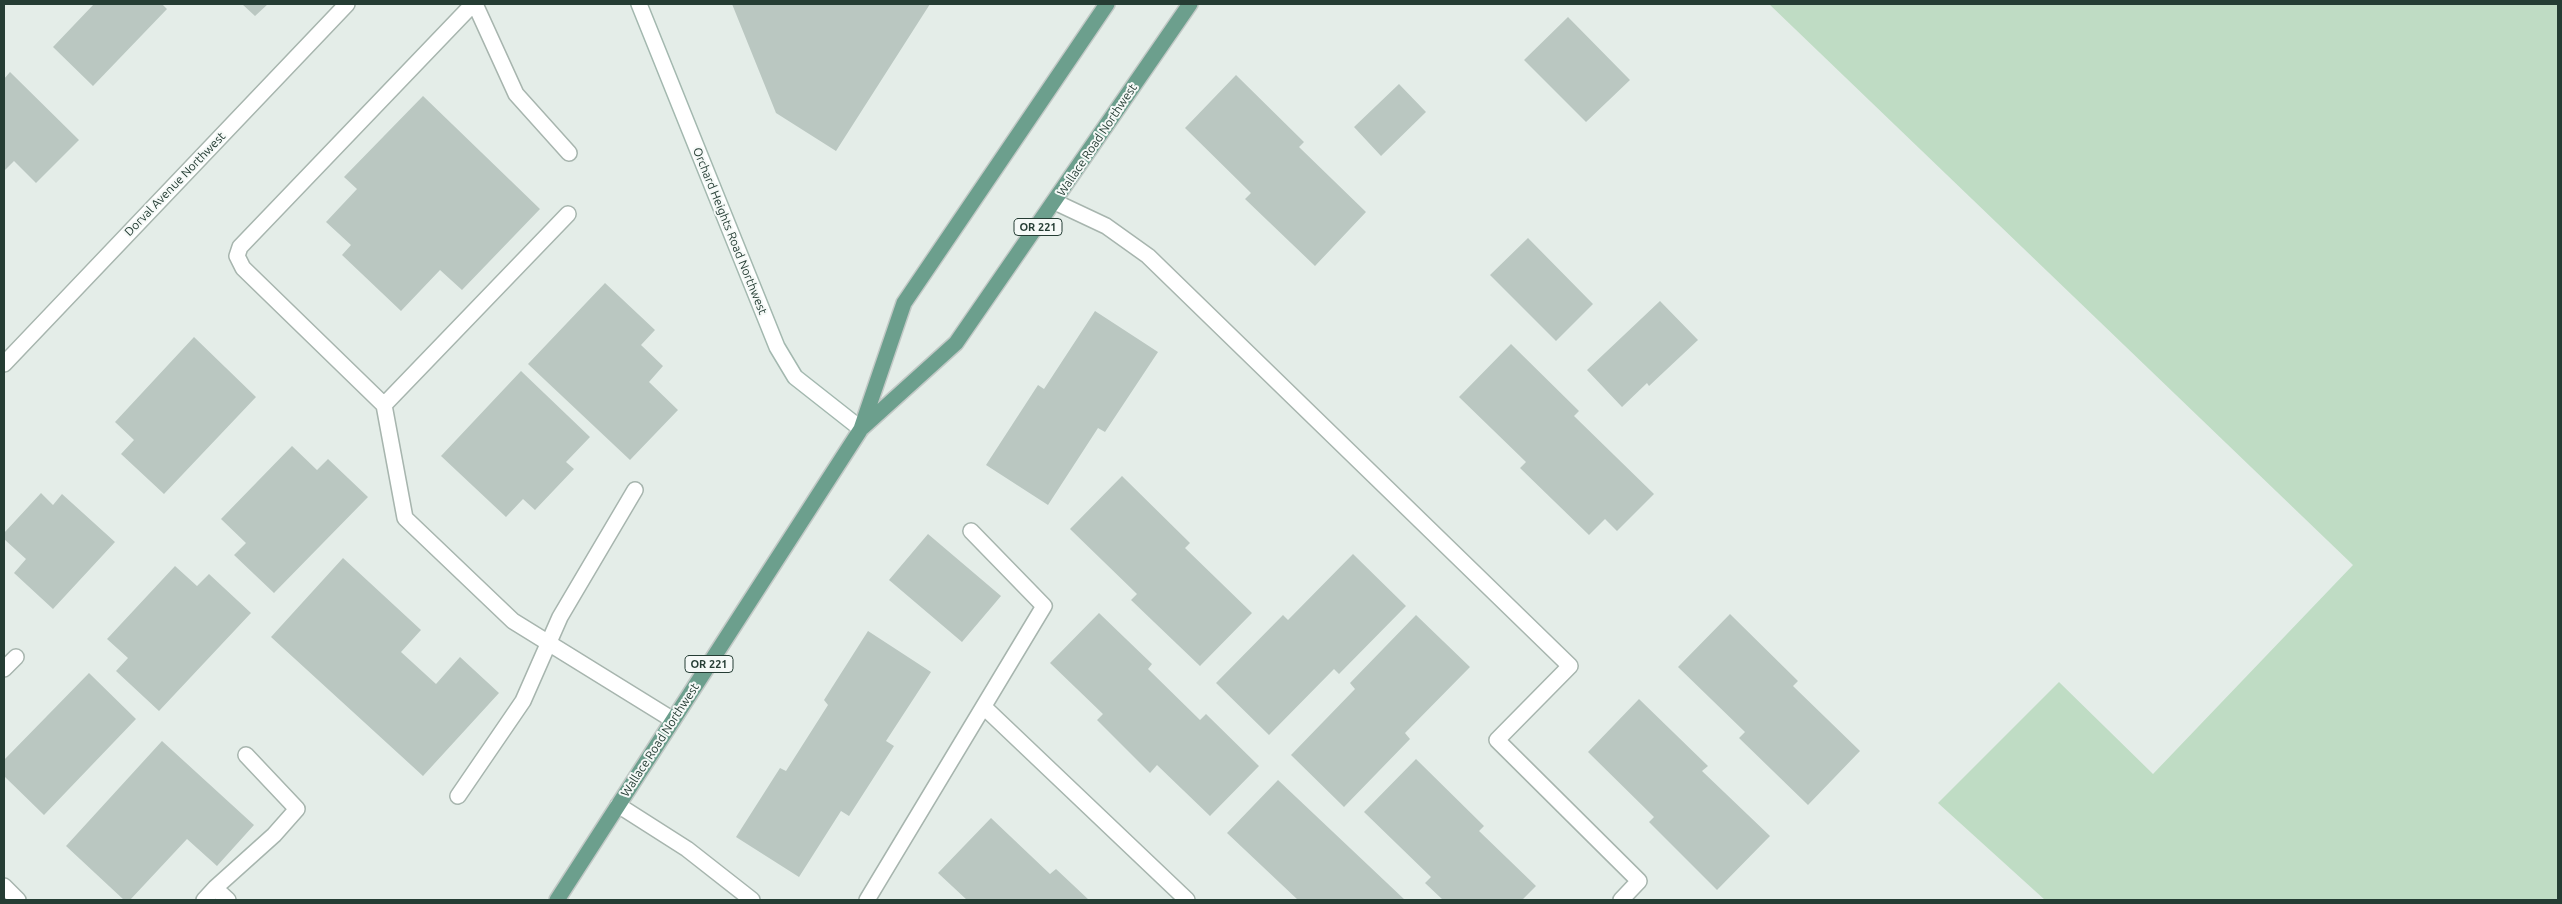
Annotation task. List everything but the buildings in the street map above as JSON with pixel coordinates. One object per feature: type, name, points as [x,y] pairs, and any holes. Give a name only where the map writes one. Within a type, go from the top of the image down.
[{"type":"main road","name":"Wallace Road Northwest","points":[[556,900],[861,429],[904,303],[1108,4]]},
{"type":"main road","name":"Wallace Road Northwest","points":[[861,429],[956,343],[1190,4]]},
{"type":"street","name":"Dorval Avenue Northwest","points":[[4,364],[346,4]]},
{"type":"street","points":[[568,153],[516,94],[474,4],[240,247],[237,256],[243,268],[384,405],[405,518],[513,621],[673,720]]},
{"type":"street","name":"Orchard Heights Road Northwest","points":[[639,4],[777,347],[795,377],[861,429]]},
{"type":"street","points":[[1055,202],[1106,226],[1148,256],[1570,666],[1497,740],[1639,881],[1621,900]]},
{"type":"street","points":[[384,405],[568,214]]},
{"type":"street","points":[[458,796],[523,701],[560,617],[635,490]]},
{"type":"street","points":[[867,900],[1044,606],[972,531]]},
{"type":"street","points":[[4,669],[16,657]]},
{"type":"street","points":[[984,707],[1187,900]]},
{"type":"street","points":[[204,900],[274,835],[297,809],[246,755]]},
{"type":"street","points":[[618,805],[687,849],[752,900]]},
{"type":"street","points":[[4,886],[18,900]]},
{"type":"street","points":[[215,888],[228,900]]},
{"type":"green space","points":[[1769,4],[2558,4],[2558,900],[2045,900],[1938,803],[2059,682],[2153,774],[2353,565]]}]
